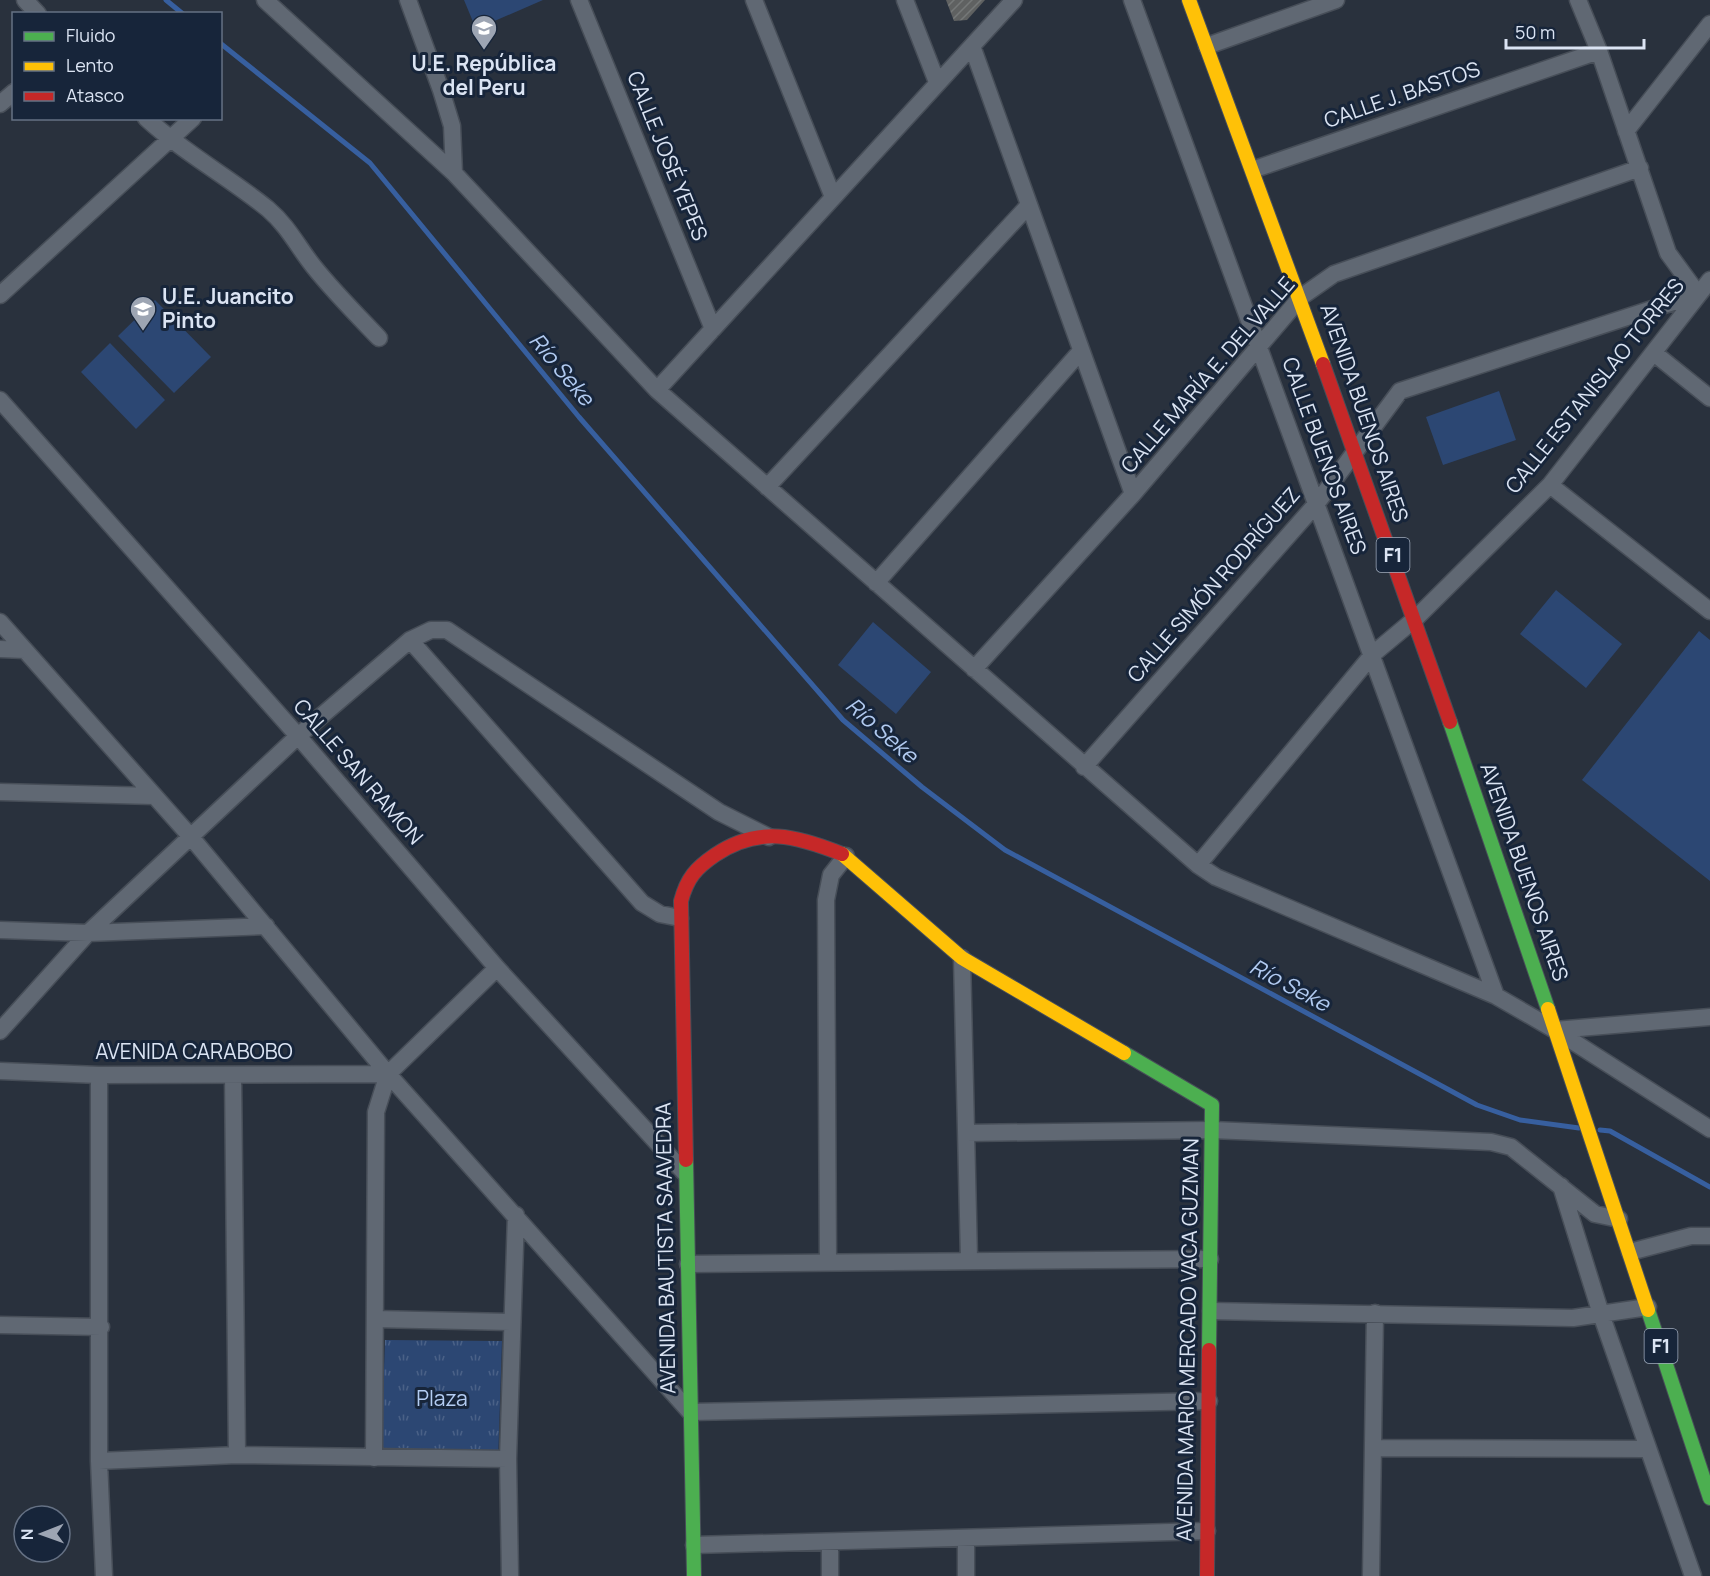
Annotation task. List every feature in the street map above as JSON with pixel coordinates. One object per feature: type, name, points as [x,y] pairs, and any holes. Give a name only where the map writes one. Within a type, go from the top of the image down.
[{"type":"main road","name":"AVENIDA BUENOS AIRES","points":[[1189,0],[1255,169],[1355,454],[1416,618],[1619,1219]]},
{"type":"main road","name":"AVENIDA BAUTISTA SAAVEDRA","points":[[694,1576],[680,918],[686,880],[698,867],[734,842],[769,837],[787,836],[814,843],[846,856],[962,958],[1212,1105]]},
{"type":"main road","name":"AVENIDA MARIO MERCADO VACA GUZMAN","points":[[1207,1576],[1212,1105]]},
{"type":"main road","name":"F1","points":[[1619,1219],[1710,1498]]},
{"type":"street","points":[[25,0],[36,12]]},
{"type":"street","points":[[265,0],[454,173],[657,390],[1198,865],[1216,878],[1497,996],[1556,1030],[1710,1129]]},
{"type":"street","points":[[408,0],[452,126],[454,173]]},
{"type":"street","name":"CALLE JOSÉ YEPES","points":[[579,0],[713,329]]},
{"type":"street","points":[[753,0],[833,197]]},
{"type":"street","points":[[905,0],[937,82]]},
{"type":"street","points":[[657,390],[1014,0]]},
{"type":"street","name":"CALLE BUENOS AIRES","points":[[1132,0],[1497,996]]},
{"type":"street","points":[[1207,46],[1336,0]]},
{"type":"street","points":[[1578,0],[1599,51],[1668,253],[1698,294]]},
{"type":"street","points":[[1626,131],[1710,24]]},
{"type":"street","points":[[972,46],[1080,352],[1133,494]]},
{"type":"street","name":"CALLE J. BASTOS","points":[[1255,169],[1599,51]]},
{"type":"street","points":[[0,104],[12,94]]},
{"type":"street","points":[[148,120],[170,141],[268,210],[292,233],[312,265],[332,290],[379,338]]},
{"type":"street","points":[[0,295],[191,120]]},
{"type":"street","name":"CALLE MARÍA E. DEL VALLE","points":[[974,669],[1133,494],[1301,297],[1334,274],[1640,168]]},
{"type":"street","points":[[767,487],[1029,205]]},
{"type":"street","name":"CALLE ESTANISLAO TORRES","points":[[1198,865],[1373,654],[1416,618],[1550,485],[1710,279]]},
{"type":"street","name":"CALLE SIMÓN RODRÍGUEZ","points":[[1084,766],[1317,503],[1400,391],[1698,294]]},
{"type":"street","points":[[876,583],[1080,352]]},
{"type":"street","points":[[1654,353],[1710,398]]},
{"type":"street","name":"CALLE SAN RAMON","points":[[0,400],[298,736],[497,968],[684,1172]]},
{"type":"street","points":[[1550,485],[1710,611]]},
{"type":"street","points":[[0,622],[191,837],[387,1074],[516,1215],[690,1412],[1209,1401]]},
{"type":"street","points":[[0,1031],[88,933],[298,736],[410,640],[430,630],[447,630],[720,812],[769,837]]},
{"type":"street","points":[[410,640],[642,903],[660,914],[680,918]]},
{"type":"street","points":[[0,649],[25,650]]},
{"type":"street","points":[[0,792],[154,796]]},
{"type":"street","points":[[828,1262],[826,900],[831,875],[846,856]]},
{"type":"street","points":[[0,930],[88,933],[266,926]]},
{"type":"street","points":[[962,958],[969,1259]]},
{"type":"street","points":[[374,1458],[376,1112],[387,1074],[497,968]]},
{"type":"street","points":[[1556,1030],[1710,1017]]},
{"type":"street","name":"AVENIDA CARABOBO","points":[[0,1071],[99,1075],[387,1074]]},
{"type":"street","points":[[99,1075],[101,1327],[99,1461],[104,1576]]},
{"type":"street","points":[[233,1075],[237,1455]]},
{"type":"street","points":[[966,1133],[1212,1130],[1491,1142],[1511,1148],[1595,1214],[1619,1219]]},
{"type":"street","points":[[1561,1186],[1600,1314],[1692,1576]]},
{"type":"street","points":[[510,1576],[508,1459],[516,1215]]},
{"type":"street","points":[[1630,1252],[1691,1236],[1710,1236]]},
{"type":"street","points":[[688,1264],[969,1259],[1210,1259]]},
{"type":"street","points":[[1211,1311],[1573,1318],[1648,1307]]},
{"type":"street","points":[[1371,1576],[1375,1313]]},
{"type":"street","points":[[375,1319],[511,1322]]},
{"type":"street","points":[[0,1324],[101,1327]]},
{"type":"street","points":[[1373,1448],[1647,1449]]},
{"type":"street","points":[[99,1461],[237,1455],[508,1459]]},
{"type":"street","points":[[694,1545],[1207,1531]]},
{"type":"street","points":[[966,1539],[966,1576]]},
{"type":"street","points":[[830,1542],[830,1576]]},
{"type":"green space","points":[[464,0],[543,0],[476,29]]},
{"type":"green space","points":[[155,300],[211,357],[174,393],[118,336]]},
{"type":"green space","points":[[110,343],[165,400],[136,429],[81,372]]},
{"type":"green space","points":[[1499,391],[1516,440],[1443,465],[1426,417]]},
{"type":"green space","points":[[1556,590],[1622,644],[1586,688],[1520,634]]},
{"type":"green space","points":[[873,622],[931,672],[896,714],[838,665]]},
{"type":"green space","points":[[1699,631],[1710,640],[1710,881],[1582,780]]},
{"type":"green space","name":"Plaza","points":[[385,1340],[502,1341],[498,1462],[381,1457]]},
{"type":"building","points":[[946,0],[985,0],[967,20],[954,21]]},
{"type":"waterway","name":"Río Seke","points":[[166,0],[181,12]]},
{"type":"waterway","name":"Río Seke","points":[[222,45],[370,163],[579,417],[843,720],[922,787],[1005,850],[1477,1105],[1520,1120],[1579,1128]]},
{"type":"waterway","name":"Río Seke","points":[[1600,1130],[1610,1131],[1710,1187]]},
{"type":"traffic: fast","points":[[1450,722],[1548,1009]]},
{"type":"traffic: fast","points":[[1124,1053],[1212,1105],[1209,1350]]},
{"type":"traffic: fast","points":[[686,1160],[694,1576]]},
{"type":"traffic: fast","points":[[1648,1310],[1710,1498]]},
{"type":"traffic: slow","points":[[1189,0],[1323,364]]},
{"type":"traffic: slow","points":[[842,854],[962,958],[1124,1053]]},
{"type":"traffic: slow","points":[[1548,1009],[1648,1310]]},
{"type":"traffic: jam","points":[[1323,364],[1450,722]]},
{"type":"traffic: jam","points":[[686,1160],[681,901],[686,886],[697,869],[708,860],[731,846],[747,840],[778,836],[794,838],[842,854]]},
{"type":"traffic: jam","points":[[1207,1576],[1209,1350]]},
{"type":"place","name":"U.E. República del Peru","points":[[484,51]]},
{"type":"place","name":"U.E. Juancito Pinto","points":[[143,332]]}]
